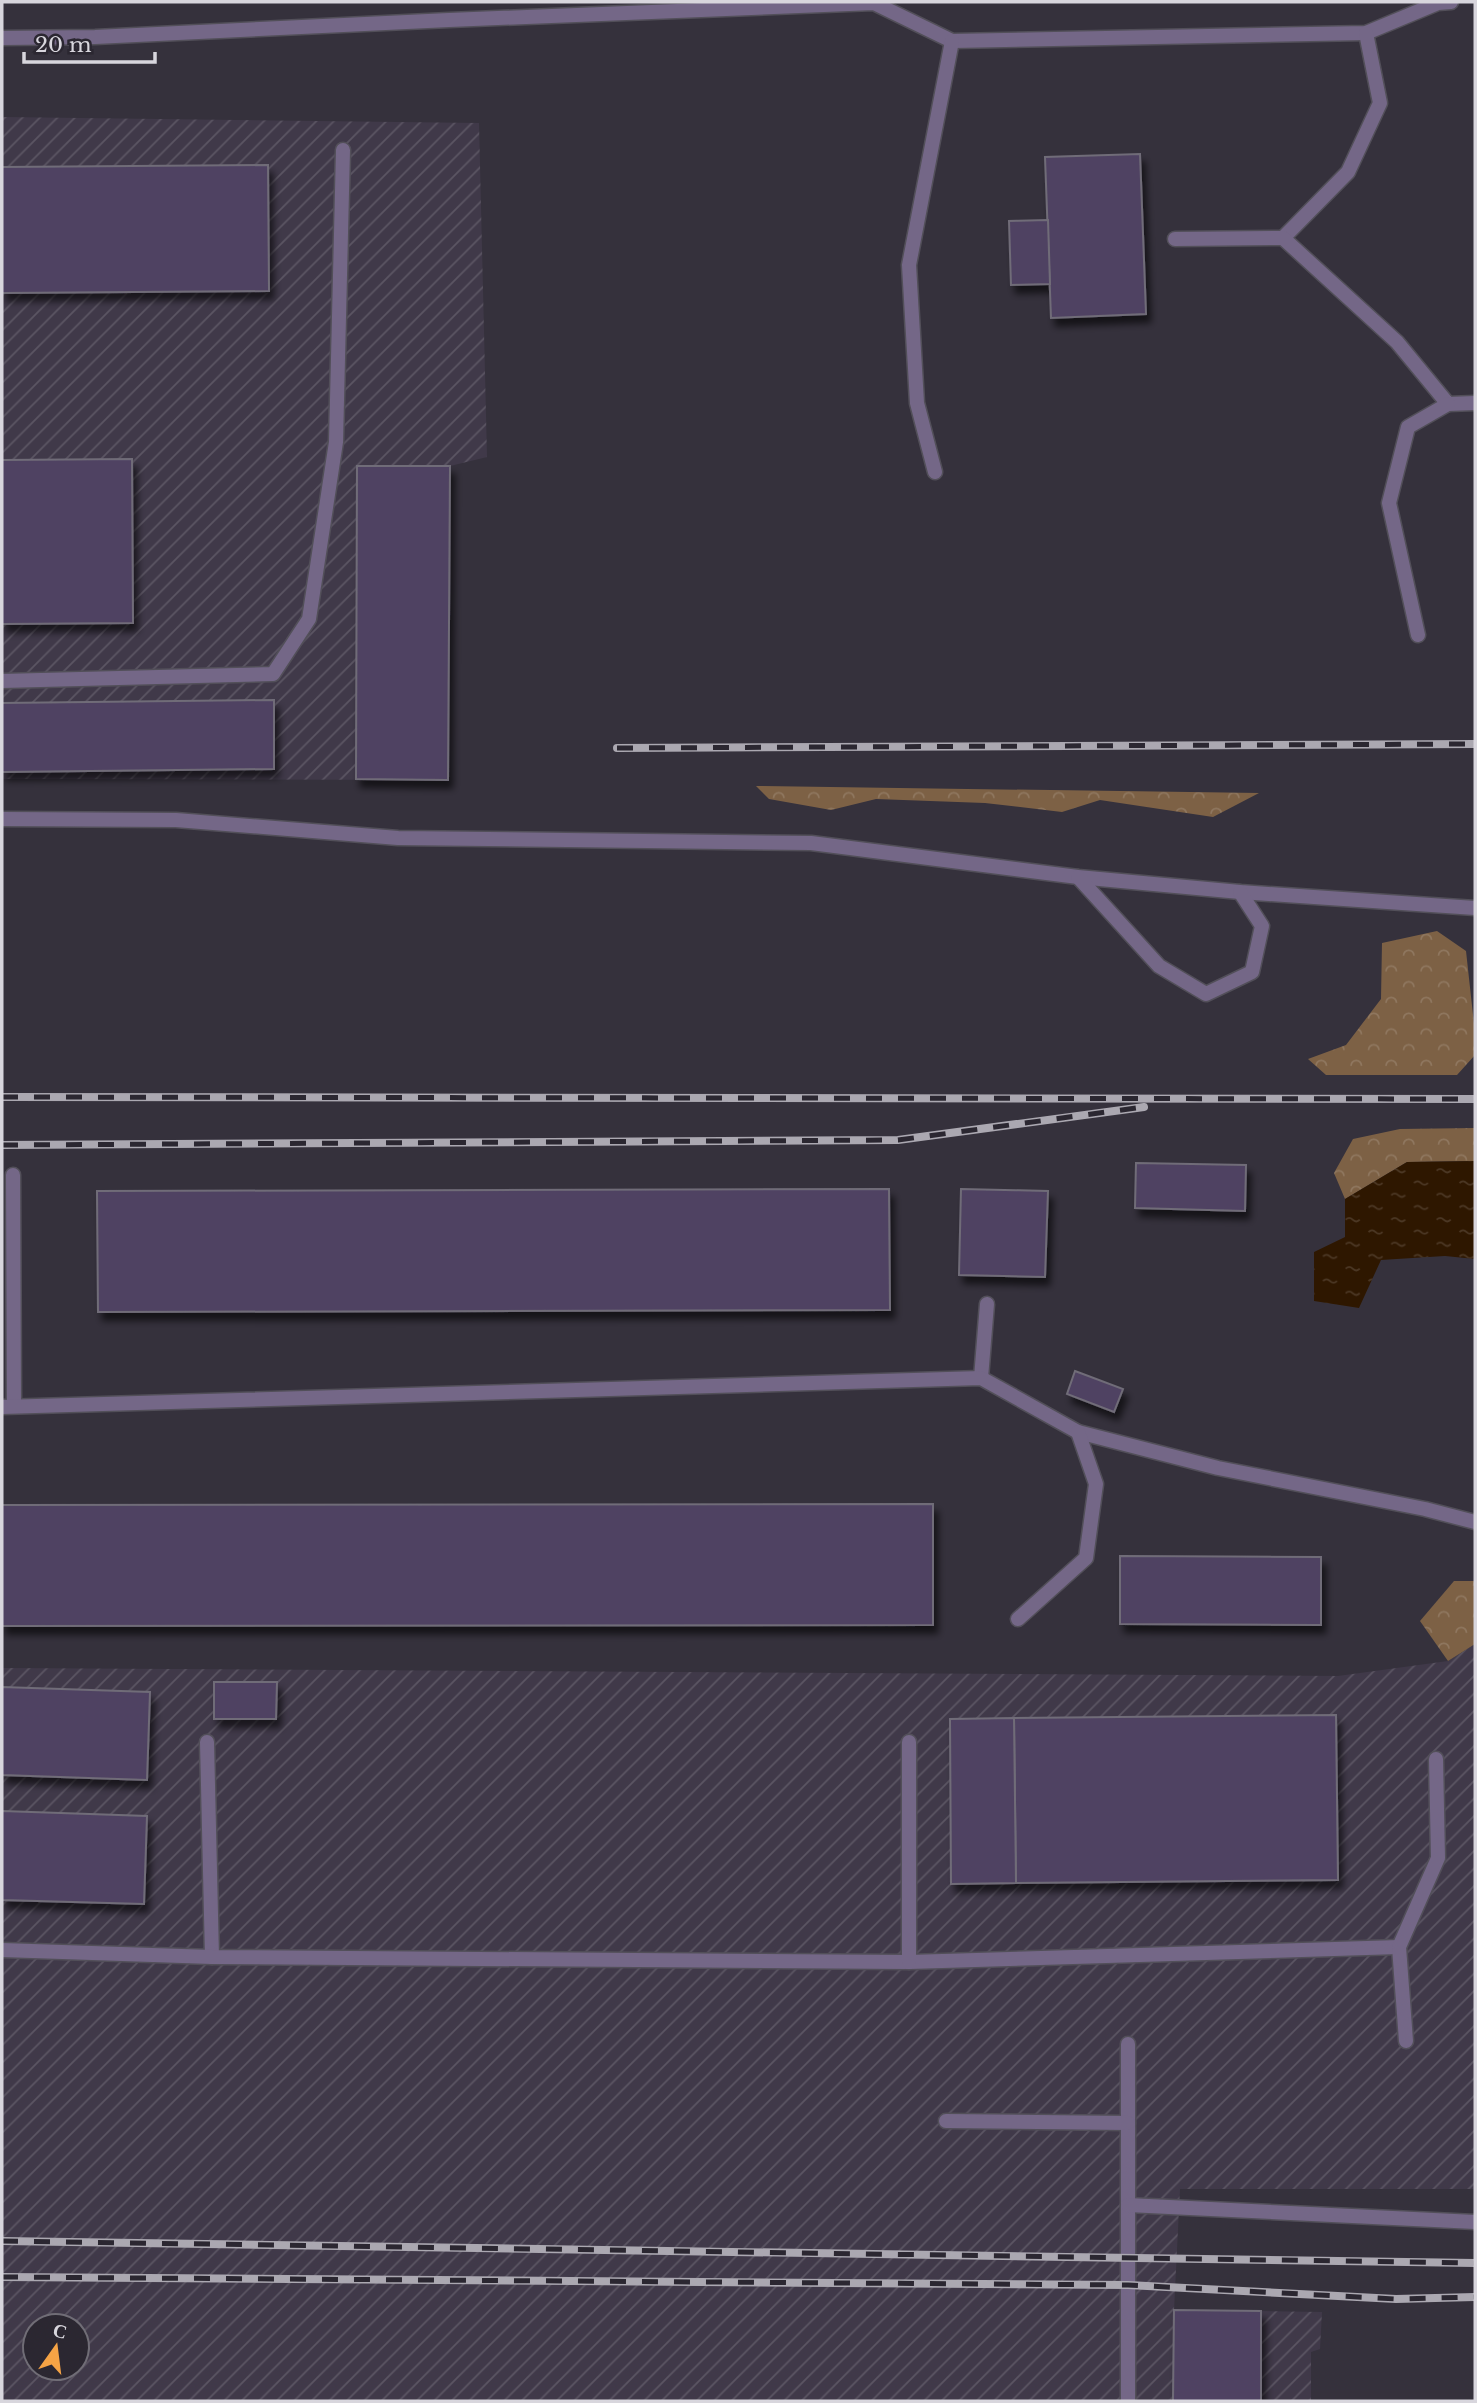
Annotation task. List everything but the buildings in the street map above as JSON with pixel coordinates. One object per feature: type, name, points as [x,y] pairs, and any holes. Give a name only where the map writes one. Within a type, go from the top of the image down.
[{"type":"lane","points":[[2,37],[95,37],[879,2],[952,41],[1366,33],[1439,2]]},
{"type":"lane","points":[[1283,238],[1348,172],[1380,103],[1366,33]]},
{"type":"lane","points":[[935,472],[917,403],[909,265],[952,41]]},
{"type":"lane","points":[[2,681],[273,674],[295,641],[309,619],[336,442],[343,150]]},
{"type":"lane","points":[[1175,239],[1283,238],[1397,342],[1448,404]]},
{"type":"lane","points":[[1418,635],[1389,503],[1408,427],[1448,404],[1475,403]]},
{"type":"lane","points":[[2,819],[176,820],[398,838],[811,844],[1078,877],[1240,892],[1475,908]]},
{"type":"lane","points":[[1078,877],[1159,966],[1206,994],[1252,972],[1262,926],[1240,892]]},
{"type":"lane","points":[[13,1175],[8,1407],[981,1378],[1078,1432],[1218,1468],[1425,1508],[1475,1522]]},
{"type":"lane","points":[[981,1378],[987,1304]]},
{"type":"lane","points":[[1018,1619],[1086,1558],[1096,1484],[1078,1432]]},
{"type":"lane","points":[[207,1742],[212,1957]]},
{"type":"lane","points":[[909,1742],[909,1962]]},
{"type":"lane","points":[[1406,2041],[1399,1947],[1438,1858],[1436,1759]]},
{"type":"lane","points":[[2,1950],[212,1957],[909,1962],[1399,1947]]},
{"type":"lane","points":[[1128,2044],[1128,2401]]},
{"type":"lane","points":[[946,2122],[1128,2123]]},
{"type":"lane","points":[[1128,2205],[1475,2222]]},
{"type":"shaded area","points":[[2,117],[479,123],[487,457],[450,466],[448,780],[2,779]]},
{"type":"shaded area","points":[[1475,1644],[1475,2189],[1180,2189],[1174,2310],[1322,2312],[1320,2349],[1311,2352],[1311,2401],[2,2401],[2,1668],[1338,1676],[1448,1661]]},
{"type":"green space","points":[[756,786],[1259,793],[1213,817],[1100,800],[1062,812],[985,803],[876,799],[831,810],[769,799]]},
{"type":"green space","points":[[1437,931],[1466,951],[1475,1055],[1457,1075],[1326,1075],[1308,1059],[1346,1045],[1381,999],[1382,943]]},
{"type":"green space","points":[[1475,1128],[1475,1161],[1407,1162],[1345,1199],[1334,1173],[1353,1139],[1400,1129]]},
{"type":"green space","points":[[1454,1581],[1475,1581],[1475,1644],[1448,1661],[1420,1621]]},
{"type":"water","points":[[1475,1161],[1475,1259],[1445,1256],[1381,1260],[1359,1308],[1314,1301],[1314,1252],[1345,1237],[1345,1199],[1407,1162]]},
{"type":"railway","points":[[617,748],[1475,744]]},
{"type":"railway","points":[[2,1097],[1475,1099]]},
{"type":"railway","points":[[2,1145],[898,1140],[1144,1107]]},
{"type":"railway","points":[[2,2241],[1475,2263]]},
{"type":"railway","points":[[2,2277],[1128,2285],[1396,2299],[1475,2297]]}]
